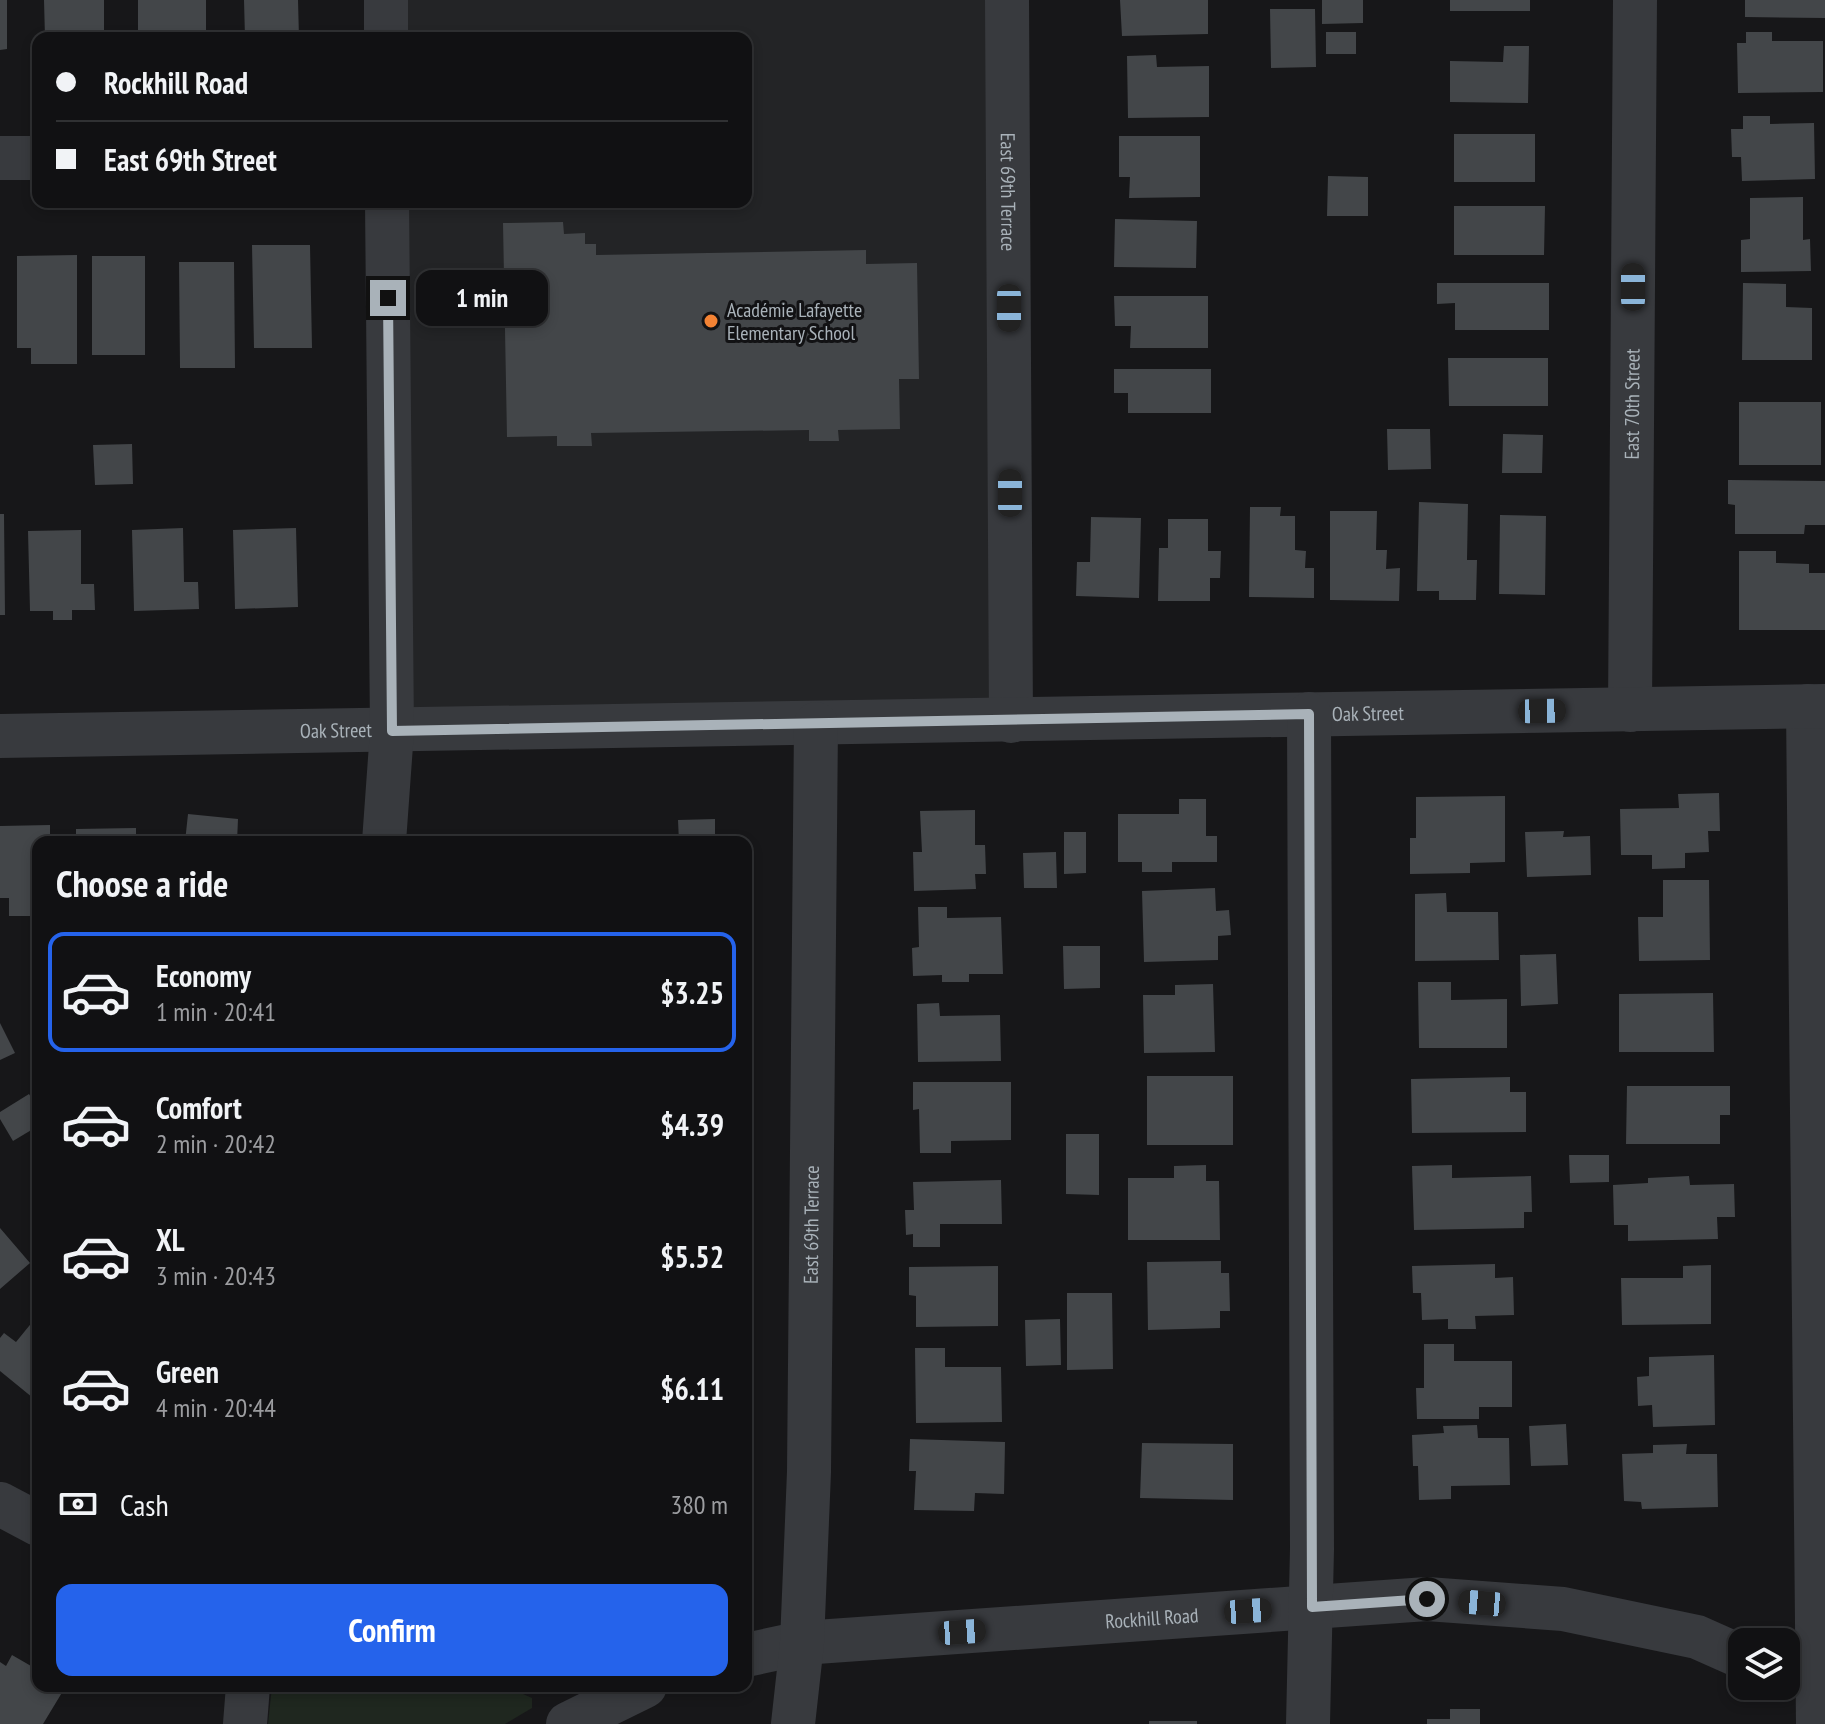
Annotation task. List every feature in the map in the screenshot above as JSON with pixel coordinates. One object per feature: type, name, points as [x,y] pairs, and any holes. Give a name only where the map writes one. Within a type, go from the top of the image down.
[{"type":"street","points":[[386,0],[386,32]]},
{"type":"street","name":"East 69th Terrace","points":[[1007,0],[1011,721]]},
{"type":"street","name":"East 70th Street","points":[[1630,710],[1635,0]]},
{"type":"street","points":[[0,158],[32,158]]},
{"type":"street","points":[[384,836],[392,731],[387,208]]},
{"type":"street","points":[[1812,1696],[1816,706]]},
{"type":"street","name":"Oak Street","points":[[0,736],[1816,706]]},
{"type":"street","points":[[1308,1724],[1312,1607],[1309,714]]},
{"type":"street","name":"East 69th Terrace","points":[[793,1724],[802,1643],[809,1472],[816,724]]},
{"type":"street","points":[[0,1504],[32,1521]]},
{"type":"street","name":"Rockhill Road","points":[[752,1654],[802,1643],[1427,1599],[1563,1609],[1697,1637],[1728,1651]]},
{"type":"street","points":[[245,1724],[248,1692]]},
{"type":"street","points":[[568,1724],[633,1692]]},
{"type":"shaded area","points":[[396,0],[994,0],[995,707],[402,718],[398,208],[752,208],[752,32],[396,32]]},
{"type":"shaded area","points":[[271,1692],[498,1692],[532,1698],[532,1708],[505,1724],[268,1724]]},
{"type":"building","points":[[0,0],[7,0],[7,49],[0,50]]},
{"type":"building","points":[[44,0],[104,0],[104,32],[45,32]]},
{"type":"building","points":[[138,0],[206,0],[206,32],[138,32]]},
{"type":"building","points":[[244,0],[298,0],[299,32],[245,32]]},
{"type":"building","points":[[1120,0],[1208,0],[1208,34],[1122,36]]},
{"type":"building","points":[[1322,0],[1363,0],[1363,23],[1322,24]]},
{"type":"building","points":[[1450,0],[1530,0],[1530,11],[1450,11]]},
{"type":"building","points":[[1745,0],[1825,0],[1825,18],[1745,17]]},
{"type":"building","points":[[1270,9],[1315,9],[1316,67],[1271,68]]},
{"type":"building","points":[[1326,32],[1356,32],[1356,54],[1326,54]]},
{"type":"building","points":[[1746,32],[1772,32],[1772,41],[1823,41],[1823,92],[1738,93],[1737,43],[1746,43]]},
{"type":"building","points":[[1504,46],[1529,46],[1528,103],[1450,102],[1450,61],[1503,62]]},
{"type":"building","points":[[1156,55],[1157,67],[1209,66],[1209,117],[1128,118],[1127,56]]},
{"type":"building","points":[[1743,116],[1770,116],[1770,124],[1814,123],[1815,179],[1742,181],[1741,157],[1732,157],[1731,129],[1743,129]]},
{"type":"building","points":[[1454,134],[1535,134],[1535,182],[1454,182]]},
{"type":"building","points":[[1119,136],[1200,136],[1200,197],[1129,198],[1130,177],[1119,177]]},
{"type":"building","points":[[1328,176],[1368,177],[1368,216],[1327,216]]},
{"type":"building","points":[[1803,197],[1803,240],[1810,239],[1811,271],[1741,272],[1741,240],[1750,239],[1750,198]]},
{"type":"building","points":[[1454,206],[1545,206],[1544,255],[1454,255]]},
{"type":"building","points":[[1115,219],[1197,221],[1196,268],[1114,267]]},
{"type":"building","name":"Académie Lafayette Elementary School","points":[[563,222],[564,234],[585,233],[585,244],[596,244],[596,255],[866,250],[866,264],[917,263],[919,379],[899,379],[900,429],[838,430],[839,441],[809,441],[809,430],[591,433],[592,446],[557,446],[557,436],[507,437],[503,223]]},
{"type":"building","points":[[252,245],[310,245],[312,348],[254,348]]},
{"type":"building","points":[[77,255],[77,364],[31,364],[31,348],[17,348],[17,256]]},
{"type":"building","points":[[92,256],[145,256],[145,355],[92,355]]},
{"type":"building","points":[[179,262],[234,262],[235,368],[180,368]]},
{"type":"building","points":[[1437,283],[1549,283],[1549,330],[1455,330],[1455,303],[1437,304]]},
{"type":"building","points":[[1743,283],[1786,284],[1786,307],[1812,308],[1812,360],[1742,360]]},
{"type":"building","points":[[1114,296],[1208,296],[1208,348],[1130,348],[1131,326],[1115,326]]},
{"type":"building","points":[[1448,358],[1548,358],[1548,406],[1449,406]]},
{"type":"building","points":[[1114,369],[1211,369],[1211,413],[1128,413],[1128,393],[1114,393]]},
{"type":"building","points":[[1739,402],[1821,402],[1821,465],[1739,465]]},
{"type":"building","points":[[1387,429],[1430,429],[1431,469],[1388,470]]},
{"type":"building","points":[[1503,434],[1543,435],[1542,473],[1502,473]]},
{"type":"building","points":[[132,444],[133,484],[95,485],[93,445]]},
{"type":"building","points":[[1728,480],[1825,481],[1825,525],[1805,525],[1804,534],[1735,534],[1735,505],[1728,504]]},
{"type":"building","points":[[1419,502],[1468,504],[1467,560],[1477,560],[1476,600],[1439,600],[1439,591],[1417,591]]},
{"type":"building","points":[[1250,507],[1281,507],[1280,516],[1295,516],[1295,550],[1306,551],[1305,568],[1314,568],[1314,598],[1249,597]]},
{"type":"building","points":[[1330,511],[1377,511],[1376,550],[1387,550],[1386,569],[1400,568],[1399,601],[1330,600]]},
{"type":"building","points":[[0,514],[4,514],[5,615],[0,615]]},
{"type":"building","points":[[1500,515],[1546,516],[1545,595],[1499,594]]},
{"type":"building","points":[[1091,517],[1141,518],[1139,598],[1076,596],[1077,562],[1090,562]]},
{"type":"building","points":[[1168,519],[1208,519],[1208,551],[1221,551],[1220,578],[1210,578],[1210,601],[1158,601],[1159,548],[1168,548]]},
{"type":"building","points":[[183,528],[184,582],[198,582],[199,609],[134,611],[132,530]]},
{"type":"building","points":[[296,528],[298,607],[235,609],[233,530]]},
{"type":"building","points":[[81,530],[81,584],[94,584],[95,610],[72,610],[72,620],[53,620],[53,611],[30,611],[28,531]]},
{"type":"building","points":[[1739,551],[1776,551],[1776,563],[1809,564],[1809,573],[1825,573],[1825,630],[1739,630]]},
{"type":"building","points":[[1719,793],[1720,831],[1708,831],[1709,852],[1685,853],[1685,868],[1652,869],[1652,855],[1621,855],[1620,809],[1679,808],[1678,794]]},
{"type":"building","points":[[1505,796],[1505,862],[1470,863],[1470,873],[1410,874],[1410,838],[1416,838],[1416,797]]},
{"type":"building","points":[[1179,799],[1206,799],[1206,836],[1217,836],[1217,862],[1172,862],[1172,872],[1142,872],[1142,862],[1118,862],[1118,814],[1179,814]]},
{"type":"building","points":[[975,810],[975,845],[985,845],[986,874],[975,874],[976,889],[914,891],[913,852],[922,852],[920,811]]},
{"type":"building","points":[[188,814],[238,819],[237,836],[186,836]]},
{"type":"building","points":[[715,819],[715,836],[679,836],[678,820]]},
{"type":"building","points":[[50,825],[50,836],[32,836],[32,916],[9,916],[9,898],[0,898],[0,826]]},
{"type":"building","points":[[136,828],[136,836],[76,836],[76,829]]},
{"type":"building","points":[[1564,831],[1563,837],[1590,836],[1591,875],[1527,877],[1525,832]]},
{"type":"building","points":[[1064,832],[1086,832],[1086,873],[1064,874]]},
{"type":"building","points":[[1056,852],[1057,888],[1024,888],[1023,853]]},
{"type":"building","points":[[1663,880],[1709,880],[1710,960],[1639,961],[1638,917],[1663,917]]},
{"type":"building","points":[[1215,888],[1216,911],[1229,910],[1231,935],[1218,936],[1218,960],[1144,962],[1142,891]]},
{"type":"building","points":[[1446,893],[1447,912],[1498,912],[1499,960],[1415,961],[1415,894]]},
{"type":"building","points":[[918,907],[947,907],[947,918],[1001,917],[1003,974],[969,974],[969,982],[942,982],[942,975],[913,976],[912,948],[919,947]]},
{"type":"building","points":[[1063,946],[1100,946],[1100,988],[1064,989]]},
{"type":"building","points":[[1556,954],[1558,1004],[1521,1006],[1520,955]]},
{"type":"building","points":[[1418,982],[1451,982],[1451,1000],[1507,999],[1507,1048],[1419,1048]]},
{"type":"building","points":[[1213,984],[1215,1052],[1144,1053],[1143,995],[1175,995],[1175,985]]},
{"type":"building","points":[[1713,993],[1714,1052],[1619,1052],[1619,994]]},
{"type":"building","points":[[939,1003],[940,1016],[1000,1015],[1001,1061],[918,1062],[917,1004]]},
{"type":"building","points":[[0,1023],[15,1053],[0,1060]]},
{"type":"building","points":[[1147,1076],[1233,1076],[1233,1145],[1147,1145]]},
{"type":"building","points":[[1510,1077],[1510,1092],[1526,1092],[1526,1132],[1412,1133],[1411,1079]]},
{"type":"building","points":[[913,1082],[1011,1082],[1011,1140],[951,1141],[951,1153],[920,1153],[919,1109],[913,1110]]},
{"type":"building","points":[[1627,1086],[1730,1086],[1730,1115],[1720,1115],[1720,1144],[1626,1144]]},
{"type":"building","points":[[29,1094],[32,1099],[32,1130],[13,1141],[0,1119],[0,1112]]},
{"type":"building","points":[[1066,1134],[1099,1134],[1099,1195],[1066,1194]]},
{"type":"building","points":[[1569,1155],[1609,1155],[1609,1182],[1570,1183]]},
{"type":"building","points":[[1206,1165],[1206,1181],[1219,1181],[1220,1240],[1128,1240],[1128,1178],[1174,1178],[1174,1166]]},
{"type":"building","points":[[1452,1165],[1452,1178],[1531,1176],[1532,1212],[1524,1212],[1524,1228],[1414,1230],[1412,1166]]},
{"type":"building","points":[[1689,1176],[1690,1185],[1734,1184],[1735,1217],[1717,1217],[1718,1239],[1628,1241],[1628,1225],[1614,1225],[1613,1185],[1648,1183],[1648,1178]]},
{"type":"building","points":[[1001,1180],[1002,1224],[940,1224],[940,1247],[913,1247],[913,1234],[906,1235],[905,1210],[914,1210],[913,1182]]},
{"type":"building","points":[[0,1228],[30,1263],[0,1289]]},
{"type":"building","points":[[1221,1261],[1221,1273],[1229,1273],[1230,1311],[1220,1311],[1220,1328],[1148,1330],[1147,1262]]},
{"type":"building","points":[[1495,1264],[1495,1278],[1513,1277],[1514,1315],[1475,1316],[1476,1329],[1448,1329],[1448,1319],[1422,1320],[1421,1293],[1413,1293],[1412,1266]]},
{"type":"building","points":[[1711,1265],[1711,1324],[1622,1325],[1621,1278],[1683,1278],[1683,1266]]},
{"type":"building","points":[[998,1266],[998,1326],[916,1327],[916,1296],[909,1295],[909,1267]]},
{"type":"building","points":[[1067,1293],[1112,1293],[1113,1369],[1067,1370]]},
{"type":"building","points":[[1060,1319],[1061,1365],[1026,1366],[1025,1320]]},
{"type":"building","points":[[32,1322],[32,1397],[0,1371],[0,1338],[4,1333],[16,1342]]},
{"type":"building","points":[[1424,1344],[1454,1344],[1454,1361],[1512,1361],[1512,1407],[1479,1407],[1479,1419],[1417,1419],[1416,1388],[1424,1388]]},
{"type":"building","points":[[915,1348],[945,1348],[945,1367],[1001,1367],[1002,1422],[916,1423]]},
{"type":"building","points":[[1714,1355],[1715,1425],[1653,1427],[1652,1405],[1638,1406],[1637,1377],[1649,1376],[1649,1357]]},
{"type":"building","points":[[1566,1424],[1568,1465],[1531,1466],[1529,1426]]},
{"type":"building","points":[[1477,1425],[1478,1438],[1509,1438],[1510,1485],[1451,1486],[1451,1499],[1419,1500],[1418,1466],[1413,1466],[1412,1435],[1444,1433],[1443,1426]]},
{"type":"building","points":[[910,1439],[1005,1442],[1004,1494],[975,1493],[974,1511],[914,1510],[916,1471],[909,1471]]},
{"type":"building","points":[[1142,1443],[1233,1444],[1233,1500],[1140,1498]]},
{"type":"building","points":[[1687,1444],[1686,1454],[1717,1454],[1718,1507],[1642,1509],[1641,1502],[1624,1501],[1622,1454],[1653,1453],[1653,1445]]},
{"type":"building","points":[[12,1655],[32,1667],[32,1692],[62,1692],[43,1724],[0,1724],[0,1662],[6,1666]]},
{"type":"building","points":[[1450,1709],[1480,1709],[1480,1724],[1427,1724],[1427,1719],[1450,1719]]},
{"type":"building","points":[[1149,1721],[1197,1721],[1197,1724],[1149,1724]]},
{"type":"place","name":"Académie Lafayette Elementary School","points":[[711,321]]},
{"type":"route","points":[[388,298],[392,731],[1309,714],[1312,1607],[1427,1599]]}]
